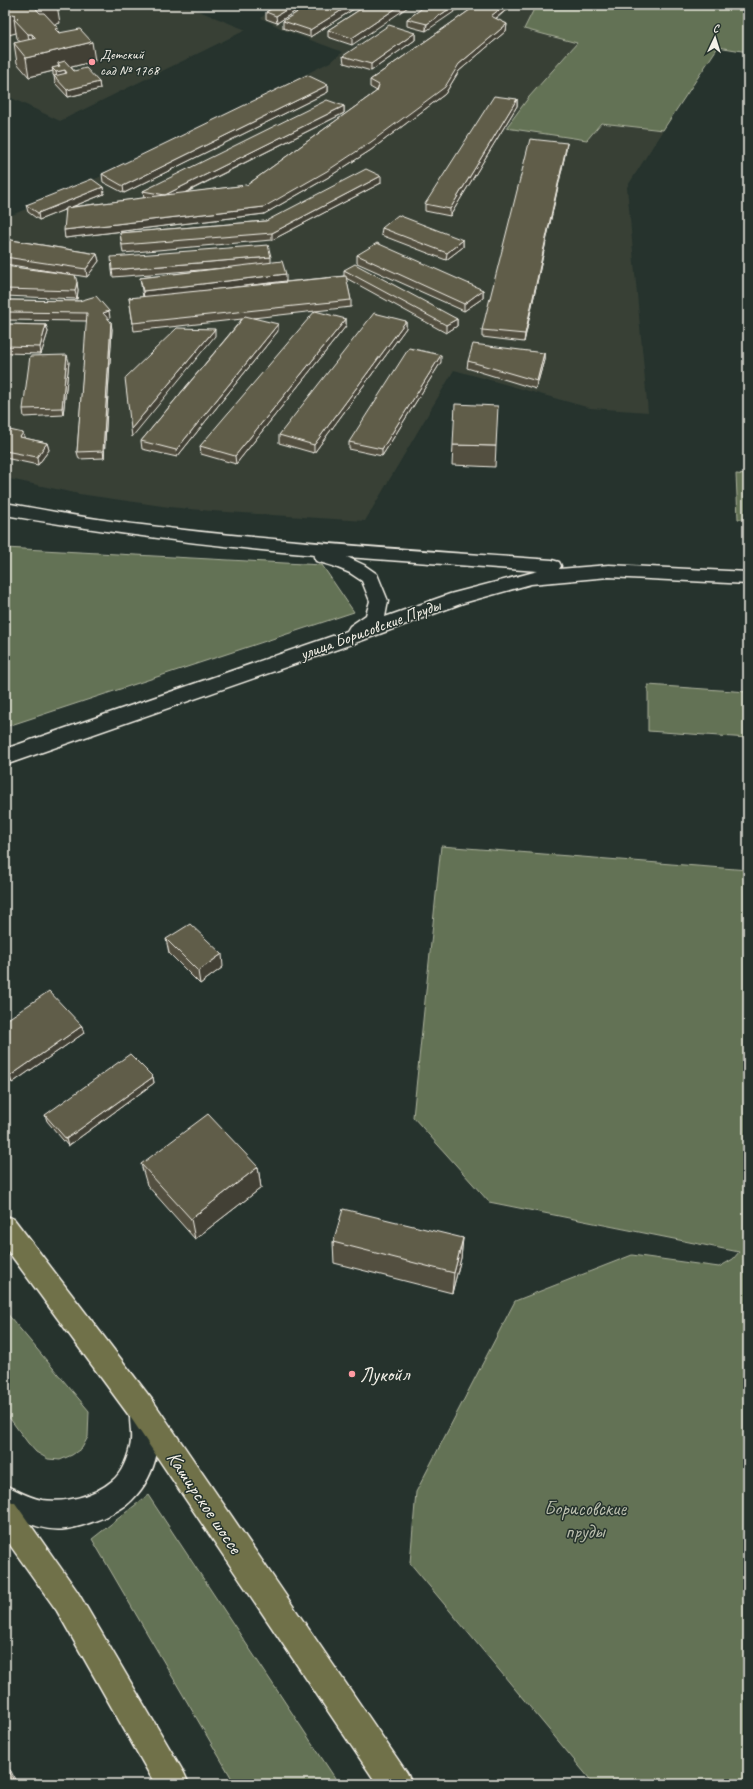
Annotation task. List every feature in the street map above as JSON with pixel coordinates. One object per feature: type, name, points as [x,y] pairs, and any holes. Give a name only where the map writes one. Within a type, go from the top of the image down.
[{"type":"main road","points":[[5,510],[124,530],[203,540],[609,571]]},
{"type":"main road","points":[[273,545],[339,561],[357,569],[370,578],[379,601],[375,618],[348,638]]},
{"type":"main road","name":"улица Борисовские Пруды","points":[[5,757],[348,638],[457,598],[517,581],[554,575],[609,571],[748,578]]},
{"type":"main road","name":"Каширское шоссе","points":[[5,1227],[143,1411],[396,1784]]},
{"type":"main road","points":[[5,1499],[41,1514],[66,1515],[95,1507],[122,1491],[138,1470],[145,1444],[143,1411]]},
{"type":"main road","points":[[5,1513],[67,1601],[172,1784]]},
{"type":"shaded area","name":"Детский сад № 1768","points":[[20,5],[184,5],[246,30],[60,121],[5,95],[5,11]]},
{"type":"shaded area","points":[[276,5],[536,5],[524,29],[577,43],[601,123],[663,130],[627,187],[648,412],[590,408],[454,370],[365,521],[169,507],[79,494],[5,478],[5,218],[111,172],[330,62],[343,52],[286,31],[261,18]]},
{"type":"green space","points":[[536,5],[748,5],[748,52],[718,47],[663,130],[601,123],[587,140],[506,128],[529,97],[577,43],[524,29]]},
{"type":"green space","points":[[736,474],[748,475],[748,519],[738,519]]},
{"type":"green space","points":[[5,548],[322,565],[354,612],[5,727]]},
{"type":"green space","points":[[648,685],[748,692],[748,738],[648,731]]},
{"type":"green space","name":"Борисовские пруды","points":[[441,846],[748,870],[748,1784],[594,1784],[410,1563],[416,1492],[515,1301],[632,1255],[719,1267],[733,1259],[739,1252],[489,1202],[413,1117]]},
{"type":"green space","points":[[5,1311],[89,1411],[88,1437],[82,1448],[72,1455],[60,1460],[48,1459],[36,1452],[5,1412]]},
{"type":"green space","points":[[148,1495],[339,1784],[235,1784],[92,1539]]},
{"type":"building","points":[[5,5],[52,5],[36,9],[40,13],[44,13],[58,28],[55,29],[59,33],[80,29],[92,42],[26,58],[14,43],[36,38],[32,34],[28,34],[14,19],[18,18],[14,14],[5,16]]},
{"type":"building","points":[[277,5],[294,5],[276,16],[266,12]]},
{"type":"building","points":[[309,5],[350,5],[310,30],[283,21]]},
{"type":"building","points":[[367,5],[401,5],[352,38],[328,30]]},
{"type":"building","points":[[427,5],[455,5],[427,24],[407,19]]},
{"type":"building","points":[[477,5],[505,5],[491,16],[507,24],[459,64],[445,87],[371,142],[327,171],[264,207],[64,230],[66,208],[247,185],[377,91],[379,85],[370,80]]},
{"type":"building","points":[[389,25],[415,33],[371,64],[343,56]]},
{"type":"building","points":[[65,61],[74,71],[86,68],[99,82],[67,90],[54,76],[67,73],[65,70],[56,72],[52,68],[60,66],[58,63]]},
{"type":"building","points":[[307,75],[328,85],[123,186],[102,174]]},
{"type":"building","points":[[494,96],[517,99],[450,209],[425,204]]},
{"type":"building","points":[[327,100],[344,106],[165,195],[143,191]]},
{"type":"building","points":[[530,139],[567,143],[525,334],[482,330]]},
{"type":"building","points":[[366,169],[381,176],[272,233],[122,245],[120,233],[266,221]]},
{"type":"building","points":[[92,179],[103,187],[38,213],[26,205]]},
{"type":"building","points":[[398,215],[463,240],[447,253],[382,228]]},
{"type":"building","points":[[5,239],[97,254],[86,269],[5,257]]},
{"type":"building","points":[[377,243],[483,290],[464,304],[357,255]]},
{"type":"building","points":[[268,245],[271,257],[112,270],[111,257]]},
{"type":"building","points":[[282,261],[286,274],[143,291],[140,278]]},
{"type":"building","points":[[355,264],[457,319],[446,325],[344,270]]},
{"type":"building","points":[[5,266],[75,275],[77,282],[75,291],[5,289]]},
{"type":"building","points":[[346,276],[351,300],[133,323],[129,298]]},
{"type":"building","points":[[96,296],[109,311],[103,313],[111,322],[103,451],[77,452],[87,313],[5,312],[5,300],[79,301]]},
{"type":"building","points":[[315,311],[346,319],[235,456],[200,446]]},
{"type":"building","points":[[374,313],[406,321],[314,445],[279,435]]},
{"type":"building","points":[[245,316],[278,324],[176,450],[141,441]]},
{"type":"building","points":[[5,324],[46,325],[40,347],[5,346]]},
{"type":"building","points":[[177,328],[215,329],[131,429],[125,378]]},
{"type":"building","points":[[473,344],[544,353],[537,381],[468,361]]},
{"type":"building","points":[[409,348],[441,355],[382,449],[349,442]]},
{"type":"building","points":[[67,355],[62,408],[23,409],[30,356]]},
{"type":"building","points":[[455,404],[498,406],[496,446],[453,445]]},
{"type":"building","points":[[5,429],[23,433],[20,437],[47,443],[37,457],[5,451]]},
{"type":"building","points":[[190,924],[222,954],[198,971],[166,939]]},
{"type":"building","points":[[49,991],[82,1026],[10,1076],[5,1071],[5,1021]]},
{"type":"building","points":[[130,1054],[153,1077],[66,1139],[45,1115]]},
{"type":"building","points":[[208,1114],[258,1167],[191,1219],[141,1164]]},
{"type":"building","points":[[343,1209],[463,1238],[454,1273],[333,1242]]},
{"type":"building","points":[[8,1768],[15,1784],[5,1784],[5,1771]]},
{"type":"place","name":"Детский сад № 1768","points":[[92,62]]},
{"type":"place","name":"Лукойл","points":[[352,1374]]}]
